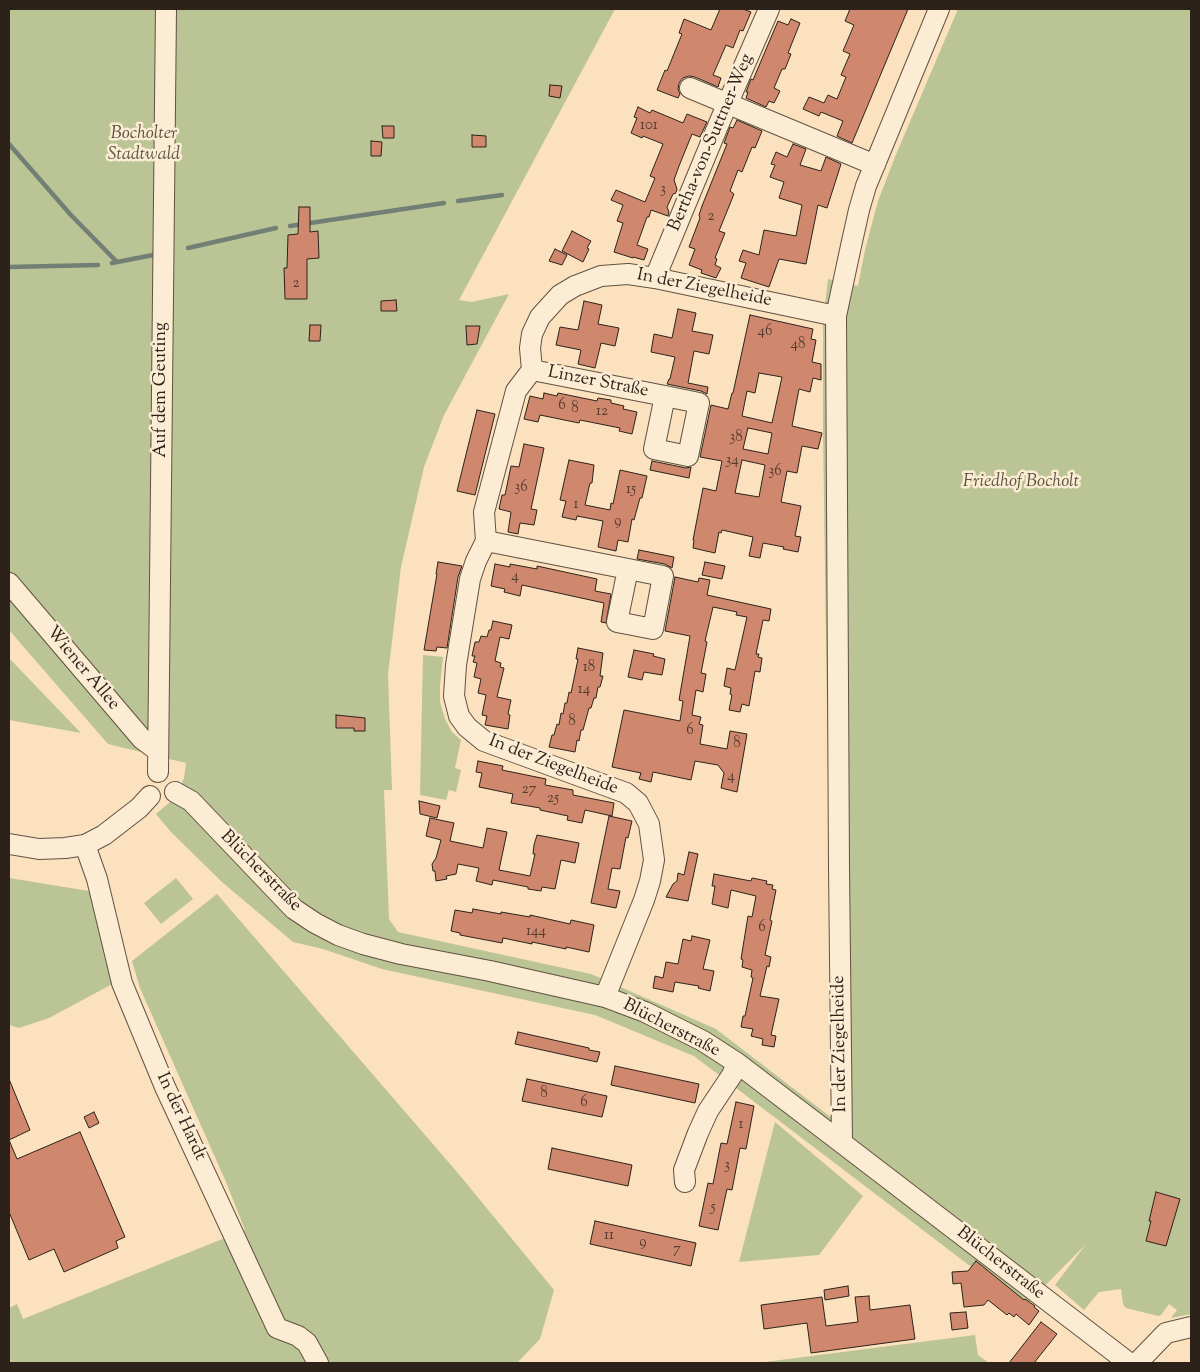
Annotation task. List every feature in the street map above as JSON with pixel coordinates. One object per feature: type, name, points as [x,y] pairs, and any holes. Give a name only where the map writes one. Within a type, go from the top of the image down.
[{"type":"street","name":"Auf dem Geuting","points":[[158,772],[166,9]]},
{"type":"street","name":"Bertha-von-Suttner-Weg","points":[[655,278],[769,9]]},
{"type":"street","name":"In der Ziegelheide","points":[[842,1143],[836,316],[859,210],[875,165],[939,9]]},
{"type":"street","points":[[690,88],[875,165]]},
{"type":"street","name":"In der Ziegelheide","points":[[605,997],[650,881],[654,860],[649,824],[638,803],[626,793],[484,741],[467,727],[458,716],[454,696],[456,665],[468,588],[476,561],[486,541],[484,512],[516,391],[532,370],[530,348],[532,334],[540,317],[560,295],[575,286],[601,276],[628,274],[836,316]]},
{"type":"street","name":"Linzer Straße","points":[[532,370],[665,396]]},
{"type":"street","points":[[486,541],[628,569]]},
{"type":"street","name":"Wiener Allee","points":[[9,583],[142,739],[158,751]]},
{"type":"street","points":[[158,772],[166,772],[174,778],[175,792],[164,801],[154,799],[146,790],[148,778],[158,772]]},
{"type":"street","name":"Blücherstraße","points":[[175,792],[191,800],[294,909],[338,935],[401,954],[490,971],[605,997],[645,1012],[703,1041],[737,1064],[842,1143],[1128,1363]]},
{"type":"street","points":[[9,844],[39,848],[65,848],[85,845],[104,835],[150,796]]},
{"type":"street","name":"In der Hardt","points":[[85,845],[97,879],[122,983],[165,1087],[277,1328],[298,1336],[307,1343],[318,1363]]},
{"type":"street","points":[[685,1182],[684,1170],[698,1133],[708,1111],[737,1064]]},
{"type":"street","points":[[1137,1363],[1166,1333],[1191,1327]]},
{"type":"green space","points":[[9,9],[615,9],[459,300],[472,302],[509,294],[444,415],[424,467],[401,567],[388,674],[392,790],[384,790],[389,919],[398,932],[591,974],[716,1029],[833,1119],[823,431],[823,322],[828,279],[858,286],[878,201],[958,9],[1191,9],[1191,1314],[1171,1318],[1177,1310],[1169,1304],[1161,1315],[1158,1316],[1126,1308],[1123,1304],[1121,1289],[1099,1292],[1084,1310],[1055,1285],[1086,1244],[1024,1307],[694,1056],[595,1015],[382,969],[323,949],[293,942],[222,882],[171,832],[156,814],[176,797],[184,778],[186,763],[108,744],[9,630]]},
{"type":"green space","points":[[423,655],[443,657],[440,702],[445,719],[452,732],[461,740],[455,768],[461,770],[456,792],[449,790],[446,800],[420,795]]},
{"type":"green space","points":[[9,658],[81,733],[9,720]]},
{"type":"green space","points":[[9,878],[89,891],[116,982],[49,1018],[19,1028],[9,1025]]},
{"type":"green space","points":[[176,878],[193,899],[161,924],[144,903]]},
{"type":"green space","points":[[217,894],[457,1172],[554,1290],[540,1339],[517,1363],[9,1363],[9,1308],[17,1304],[23,1319],[245,1230],[226,1182],[140,988],[132,961]]},
{"type":"green space","points":[[775,1122],[863,1196],[819,1255],[739,1262]]},
{"type":"green space","points":[[975,1335],[978,1355],[989,1363],[757,1363]]},
{"type":"building","points":[[720,9],[743,9],[751,12],[743,31],[740,30],[733,48],[726,45],[713,75],[721,78],[718,87],[689,76],[683,78],[679,83],[678,89],[680,94],[678,98],[657,90],[682,34],[679,33],[684,19],[711,30]]},
{"type":"building","points":[[850,9],[908,9],[852,143],[837,136],[843,121],[821,112],[819,116],[803,109],[809,97],[824,103],[828,95],[837,99],[846,77],[841,75],[850,54],[843,51],[854,25],[845,21]]},
{"type":"building","points":[[791,19],[800,23],[788,53],[791,54],[785,69],[782,69],[774,88],[780,91],[774,103],[769,101],[766,107],[746,98],[748,92],[746,92],[778,21],[788,25]]},
{"type":"building","points":[[550,85],[562,86],[560,98],[549,96]]},
{"type":"building","points":[[638,107],[650,113],[652,110],[683,123],[687,114],[707,122],[700,137],[692,134],[674,180],[677,189],[667,207],[668,216],[651,210],[649,217],[647,217],[637,245],[648,249],[644,260],[614,252],[623,223],[617,221],[623,205],[611,200],[616,190],[645,202],[655,178],[650,176],[663,144],[631,133],[637,118],[634,117]]},
{"type":"building","points":[[737,120],[762,131],[755,148],[752,147],[742,172],[738,170],[730,191],[734,194],[719,231],[725,233],[715,258],[717,259],[715,265],[721,268],[716,278],[701,273],[702,270],[689,265],[695,249],[689,247],[700,218],[702,206],[727,144],[724,143],[730,127],[733,128]]},
{"type":"building","points":[[382,126],[394,126],[394,138],[383,138]]},
{"type":"building","points":[[472,135],[486,136],[486,147],[472,147]]},
{"type":"building","points":[[371,141],[382,142],[381,156],[371,156]]},
{"type":"building","points":[[793,144],[806,149],[800,165],[821,171],[826,157],[841,164],[827,208],[818,205],[806,264],[779,259],[769,287],[741,278],[746,263],[739,261],[743,250],[759,255],[764,230],[796,236],[802,205],[779,198],[784,182],[770,177],[775,165],[771,164],[776,152],[787,157]]},
{"type":"building","points":[[299,207],[310,207],[310,232],[318,231],[319,258],[307,259],[307,299],[285,299],[284,268],[287,268],[288,235],[298,234]]},
{"type":"building","points":[[572,231],[591,241],[583,262],[562,251]]},
{"type":"building","points":[[555,249],[567,255],[562,265],[549,261]]},
{"type":"building","points":[[396,300],[397,311],[381,311],[381,301]]},
{"type":"building","points":[[584,301],[602,305],[598,324],[619,328],[615,346],[601,343],[595,368],[578,364],[581,350],[556,345],[560,327],[578,330]]},
{"type":"building","points":[[678,309],[696,313],[692,331],[713,335],[709,354],[694,351],[688,383],[708,387],[707,394],[667,384],[675,357],[651,352],[654,334],[672,338]]},
{"type":"building","points":[[750,315],[813,329],[811,339],[816,340],[812,362],[821,364],[821,380],[813,378],[810,392],[799,389],[792,426],[822,433],[818,449],[802,446],[797,473],[787,471],[781,502],[801,506],[795,536],[801,537],[798,552],[763,543],[760,558],[749,556],[753,537],[722,530],[721,533],[719,532],[715,553],[693,548],[703,488],[716,491],[722,461],[700,457],[711,405],[728,409]],"holes":[[[759,373],[782,377],[772,423],[742,416],[747,391],[755,393]],[[748,428],[772,433],[768,454],[743,449]],[[742,460],[765,465],[759,497],[735,493]]]},
{"type":"building","points":[[310,325],[321,325],[320,341],[309,341]]},
{"type":"building","points":[[466,326],[480,326],[477,344],[467,345]]},
{"type":"building","points":[[544,393],[557,396],[558,393],[597,401],[598,398],[611,400],[611,403],[624,406],[623,409],[637,412],[632,434],[619,431],[620,428],[580,420],[579,423],[540,415],[538,422],[524,419],[530,396],[543,399]]},
{"type":"building","points":[[477,410],[495,414],[475,495],[457,491]]},
{"type":"building","points":[[524,444],[544,448],[531,509],[537,510],[534,525],[520,523],[518,534],[508,532],[511,512],[499,509],[502,495],[505,495],[511,466],[519,467]]},
{"type":"building","points":[[569,460],[594,465],[592,483],[590,483],[585,505],[610,510],[620,470],[647,476],[642,498],[640,498],[634,520],[632,519],[628,542],[618,540],[616,551],[598,547],[603,521],[577,516],[576,520],[562,517],[566,501],[560,500]]},
{"type":"building","points":[[652,461],[686,468],[691,467],[689,478],[650,470]]},
{"type":"building","points":[[639,550],[674,557],[672,568],[665,564],[637,559]]},
{"type":"building","points":[[438,562],[462,566],[458,577],[447,648],[437,647],[436,651],[424,650],[437,574]]},
{"type":"building","points":[[705,562],[725,566],[722,579],[702,575]]},
{"type":"building","points":[[495,564],[510,567],[510,564],[537,569],[537,566],[597,579],[595,591],[611,594],[606,623],[601,622],[604,603],[522,585],[520,596],[504,592],[505,589],[491,586]]},
{"type":"building","points":[[675,577],[698,582],[699,578],[710,580],[707,595],[771,609],[769,621],[763,620],[756,654],[759,654],[758,657],[762,658],[760,672],[755,671],[749,706],[742,704],[740,712],[729,710],[732,695],[730,694],[731,688],[724,686],[727,668],[735,670],[747,617],[736,615],[737,612],[713,607],[705,641],[707,642],[701,673],[706,674],[703,692],[696,690],[692,715],[701,717],[699,724],[703,725],[700,744],[727,749],[730,731],[747,734],[737,792],[721,788],[724,773],[718,765],[695,761],[691,780],[653,772],[651,782],[639,779],[641,773],[612,767],[624,710],[680,721],[683,701],[679,700],[690,636],[665,631]]},
{"type":"building","points":[[493,621],[512,625],[509,639],[500,637],[495,661],[501,663],[500,667],[504,668],[497,697],[511,700],[508,714],[510,715],[508,729],[485,725],[487,716],[482,715],[486,695],[478,693],[481,679],[474,677],[477,663],[473,662],[475,656],[472,656],[475,642],[479,642],[481,636],[487,637]]},
{"type":"building","points":[[578,648],[603,653],[600,676],[603,676],[596,698],[594,698],[591,708],[589,708],[579,741],[577,740],[575,752],[549,747],[557,724],[559,725],[561,713],[563,714],[565,703],[567,703],[569,692],[571,693],[578,659],[576,659]]},
{"type":"building","points":[[634,650],[654,654],[653,656],[665,659],[662,675],[644,672],[642,680],[628,677]]},
{"type":"building","points":[[336,715],[365,718],[365,731],[354,731],[354,728],[336,728]]},
{"type":"building","points":[[478,761],[503,766],[502,770],[546,779],[545,785],[573,790],[573,795],[614,803],[612,816],[585,810],[582,823],[567,820],[568,816],[540,810],[540,808],[511,803],[513,794],[479,787],[482,773],[476,772]]},
{"type":"building","points":[[419,801],[440,806],[437,818],[420,814]]},
{"type":"building","points":[[609,816],[632,821],[628,838],[626,837],[620,869],[612,868],[608,889],[620,891],[616,908],[591,903]]},
{"type":"building","points":[[430,818],[454,823],[450,841],[483,848],[487,828],[507,832],[499,870],[530,876],[537,835],[579,843],[575,863],[561,860],[555,889],[542,887],[541,891],[493,880],[492,885],[476,881],[479,868],[458,864],[456,874],[446,876],[447,879],[436,881],[432,864],[436,858],[441,840],[426,836]]},
{"type":"building","points":[[689,852],[698,854],[688,901],[666,897],[673,884],[677,881],[678,873],[684,875]]},
{"type":"building","points":[[714,874],[751,881],[752,878],[767,881],[766,884],[773,885],[772,889],[776,890],[765,955],[771,957],[760,996],[779,999],[771,1035],[776,1036],[774,1047],[762,1045],[763,1039],[751,1036],[753,1029],[741,1027],[753,978],[751,977],[752,970],[742,967],[743,960],[741,959],[748,916],[752,917],[756,896],[731,890],[728,908],[712,904],[715,886],[712,886]]},
{"type":"building","points":[[473,909],[501,914],[501,912],[530,917],[530,915],[570,924],[571,920],[594,925],[589,952],[503,938],[502,943],[460,935],[460,933],[451,931],[455,910],[472,913]]},
{"type":"building","points":[[692,936],[710,940],[703,969],[714,971],[710,991],[698,988],[699,986],[675,982],[673,992],[653,988],[655,976],[663,978],[666,962],[678,964],[683,939],[691,941]]},
{"type":"building","points":[[518,1032],[600,1052],[597,1062],[515,1044]]},
{"type":"building","points":[[615,1066],[699,1084],[695,1103],[611,1085]]},
{"type":"building","points":[[9,1079],[30,1130],[9,1140]]},
{"type":"building","points":[[527,1079],[607,1096],[602,1117],[522,1101]]},
{"type":"building","points":[[736,1102],[754,1106],[746,1149],[740,1148],[732,1190],[727,1189],[718,1230],[699,1226],[708,1183],[713,1184],[721,1143],[727,1144]]},
{"type":"building","points":[[94,1112],[99,1123],[89,1128],[84,1117]]},
{"type":"building","points":[[80,1132],[125,1237],[116,1241],[118,1248],[64,1272],[54,1249],[29,1260],[9,1212],[9,1140],[17,1159]]},
{"type":"building","points":[[552,1148],[632,1165],[628,1186],[548,1169]]},
{"type":"building","points":[[1156,1192],[1180,1199],[1166,1246],[1146,1241]]},
{"type":"building","points":[[595,1221],[696,1243],[691,1266],[590,1244]]},
{"type":"building","points":[[976,1261],[1024,1300],[1035,1306],[1039,1311],[1029,1325],[1016,1314],[1014,1317],[1009,1313],[1007,1315],[988,1300],[984,1305],[964,1307],[961,1283],[953,1284],[952,1272],[968,1271]]},
{"type":"building","points":[[848,1286],[849,1296],[825,1300],[824,1290]]},
{"type":"building","points":[[869,1296],[870,1310],[910,1305],[915,1339],[811,1353],[807,1323],[764,1329],[761,1305],[822,1297],[826,1326],[858,1322],[855,1297]]},
{"type":"building","points":[[966,1312],[968,1328],[952,1330],[950,1313]]},
{"type":"building","points":[[1041,1322],[1057,1334],[1034,1363],[1009,1363]]},
{"type":"waterway","points":[[9,144],[70,214],[117,262]]},
{"type":"waterway","points":[[458,201],[502,195]]},
{"type":"waterway","points":[[290,226],[444,203]]},
{"type":"waterway","points":[[188,248],[276,228]]},
{"type":"waterway","points":[[112,263],[153,255]]},
{"type":"waterway","points":[[9,267],[98,265]]},
{"type":"park label","name":"Bocholter Stadtwald","points":[[144,145]]},
{"type":"park label","name":"Friedhof Bocholt","points":[[1021,483]]}]
